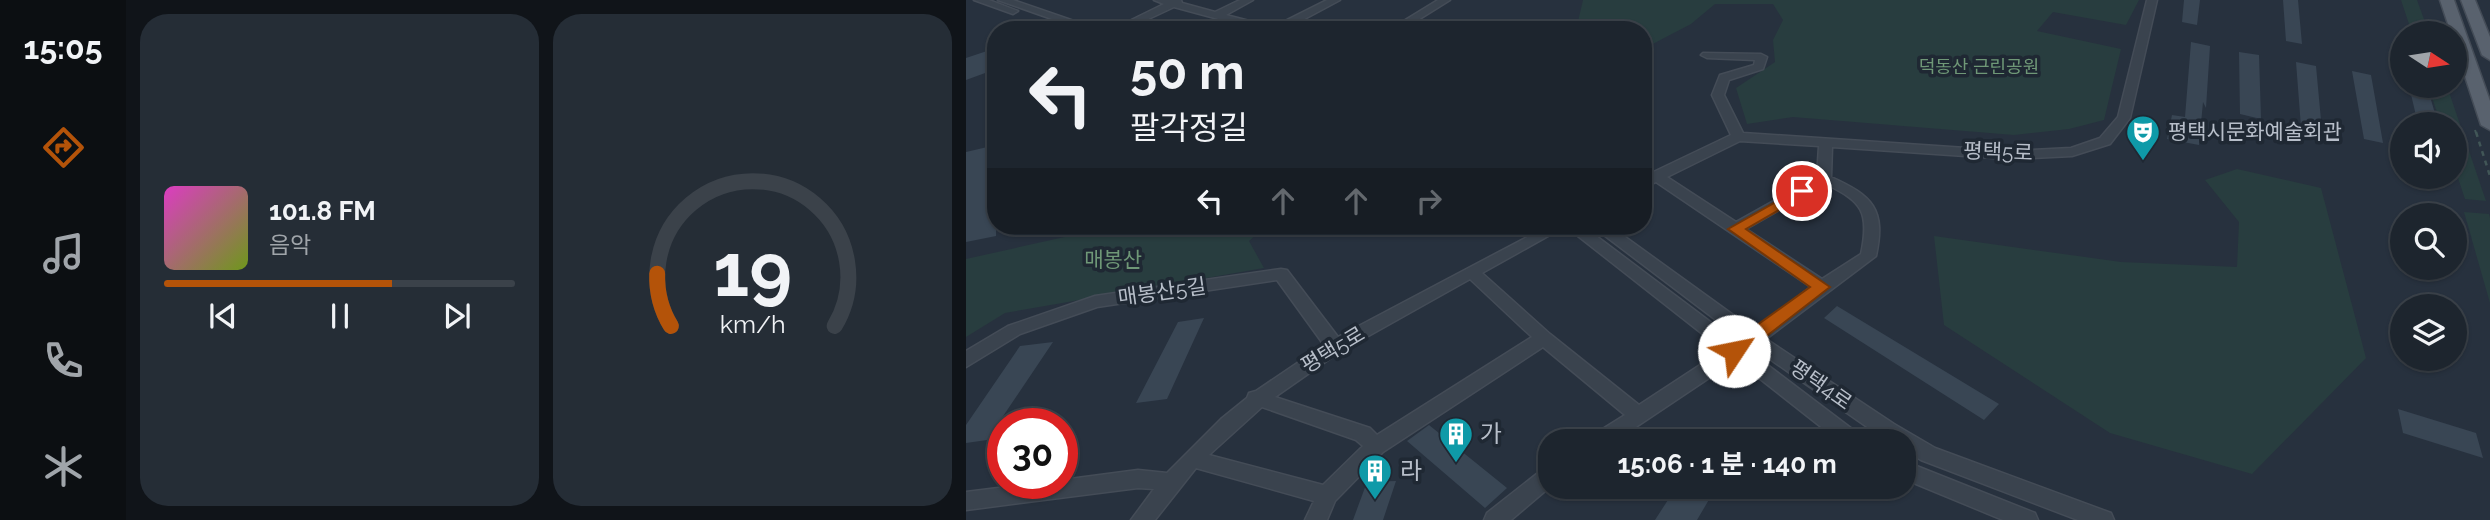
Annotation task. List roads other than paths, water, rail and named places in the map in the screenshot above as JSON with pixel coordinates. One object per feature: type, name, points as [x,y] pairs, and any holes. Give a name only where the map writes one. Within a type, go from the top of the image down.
[{"type":"main road","points":[[2447,0],[2490,125]]},
{"type":"main road","points":[[2468,0],[2490,52]]},
{"type":"main road","points":[[2490,13],[2490,24]]},
{"type":"street","points":[[979,0],[1011,3],[1067,21]]},
{"type":"street","points":[[1159,0],[1177,2],[1240,21]]},
{"type":"street","points":[[1217,15],[1248,0]]},
{"type":"street","points":[[1292,21],[1335,0]]},
{"type":"street","points":[[1409,21],[1445,0]]},
{"type":"street","name":"평택5로","points":[[1652,179],[1738,137],[2010,155],[2072,152],[2105,141],[2124,118],[2152,0]]},
{"type":"street","points":[[1136,21],[1177,2]]},
{"type":"street","points":[[1011,3],[1050,21]]},
{"type":"street","points":[[1707,55],[1760,57],[1759,67],[1724,78],[1718,94],[1738,137]]},
{"type":"street","points":[[1824,178],[1826,141]]},
{"type":"street","points":[[1735,229],[1824,178]]},
{"type":"street","points":[[1618,429],[1754,339],[1868,256],[1872,224],[1867,202],[1859,194],[1824,178]]},
{"type":"street","points":[[1652,181],[1735,229],[1822,287]]},
{"type":"street","name":"평택5로","points":[[1142,520],[1168,482],[1256,398],[1335,346],[1542,235]]},
{"type":"street","name":"평택4로","points":[[1586,235],[1837,429]]},
{"type":"street","name":"평택4로","points":[[1612,235],[1754,339],[1887,430],[1928,454],[2103,520]]},
{"type":"street","points":[[1472,272],[1544,338],[1638,415]]},
{"type":"street","name":"매봉산5길","points":[[966,360],[1014,330],[1095,302],[1282,274],[1335,346]]},
{"type":"street","points":[[1317,520],[1327,495],[1376,446],[1544,338]]},
{"type":"street","points":[[1256,398],[1363,433],[1376,446]]},
{"type":"street","points":[[1192,458],[1327,495]]},
{"type":"street","points":[[1916,475],[2027,520]]},
{"type":"street","points":[[966,501],[1138,479],[1168,482]]},
{"type":"street","points":[[1494,520],[1538,485]]},
{"type":"place","name":"평택시문화예술회관","points":[[2143,162]]},
{"type":"place","name":"가","points":[[1456,464]]},
{"type":"place","name":"라","points":[[1375,501]]},
{"type":"park label","name":"덕동산 근린공원","points":[[1979,67]]},
{"type":"park label","name":"매봉산","points":[[1113,260]]}]
